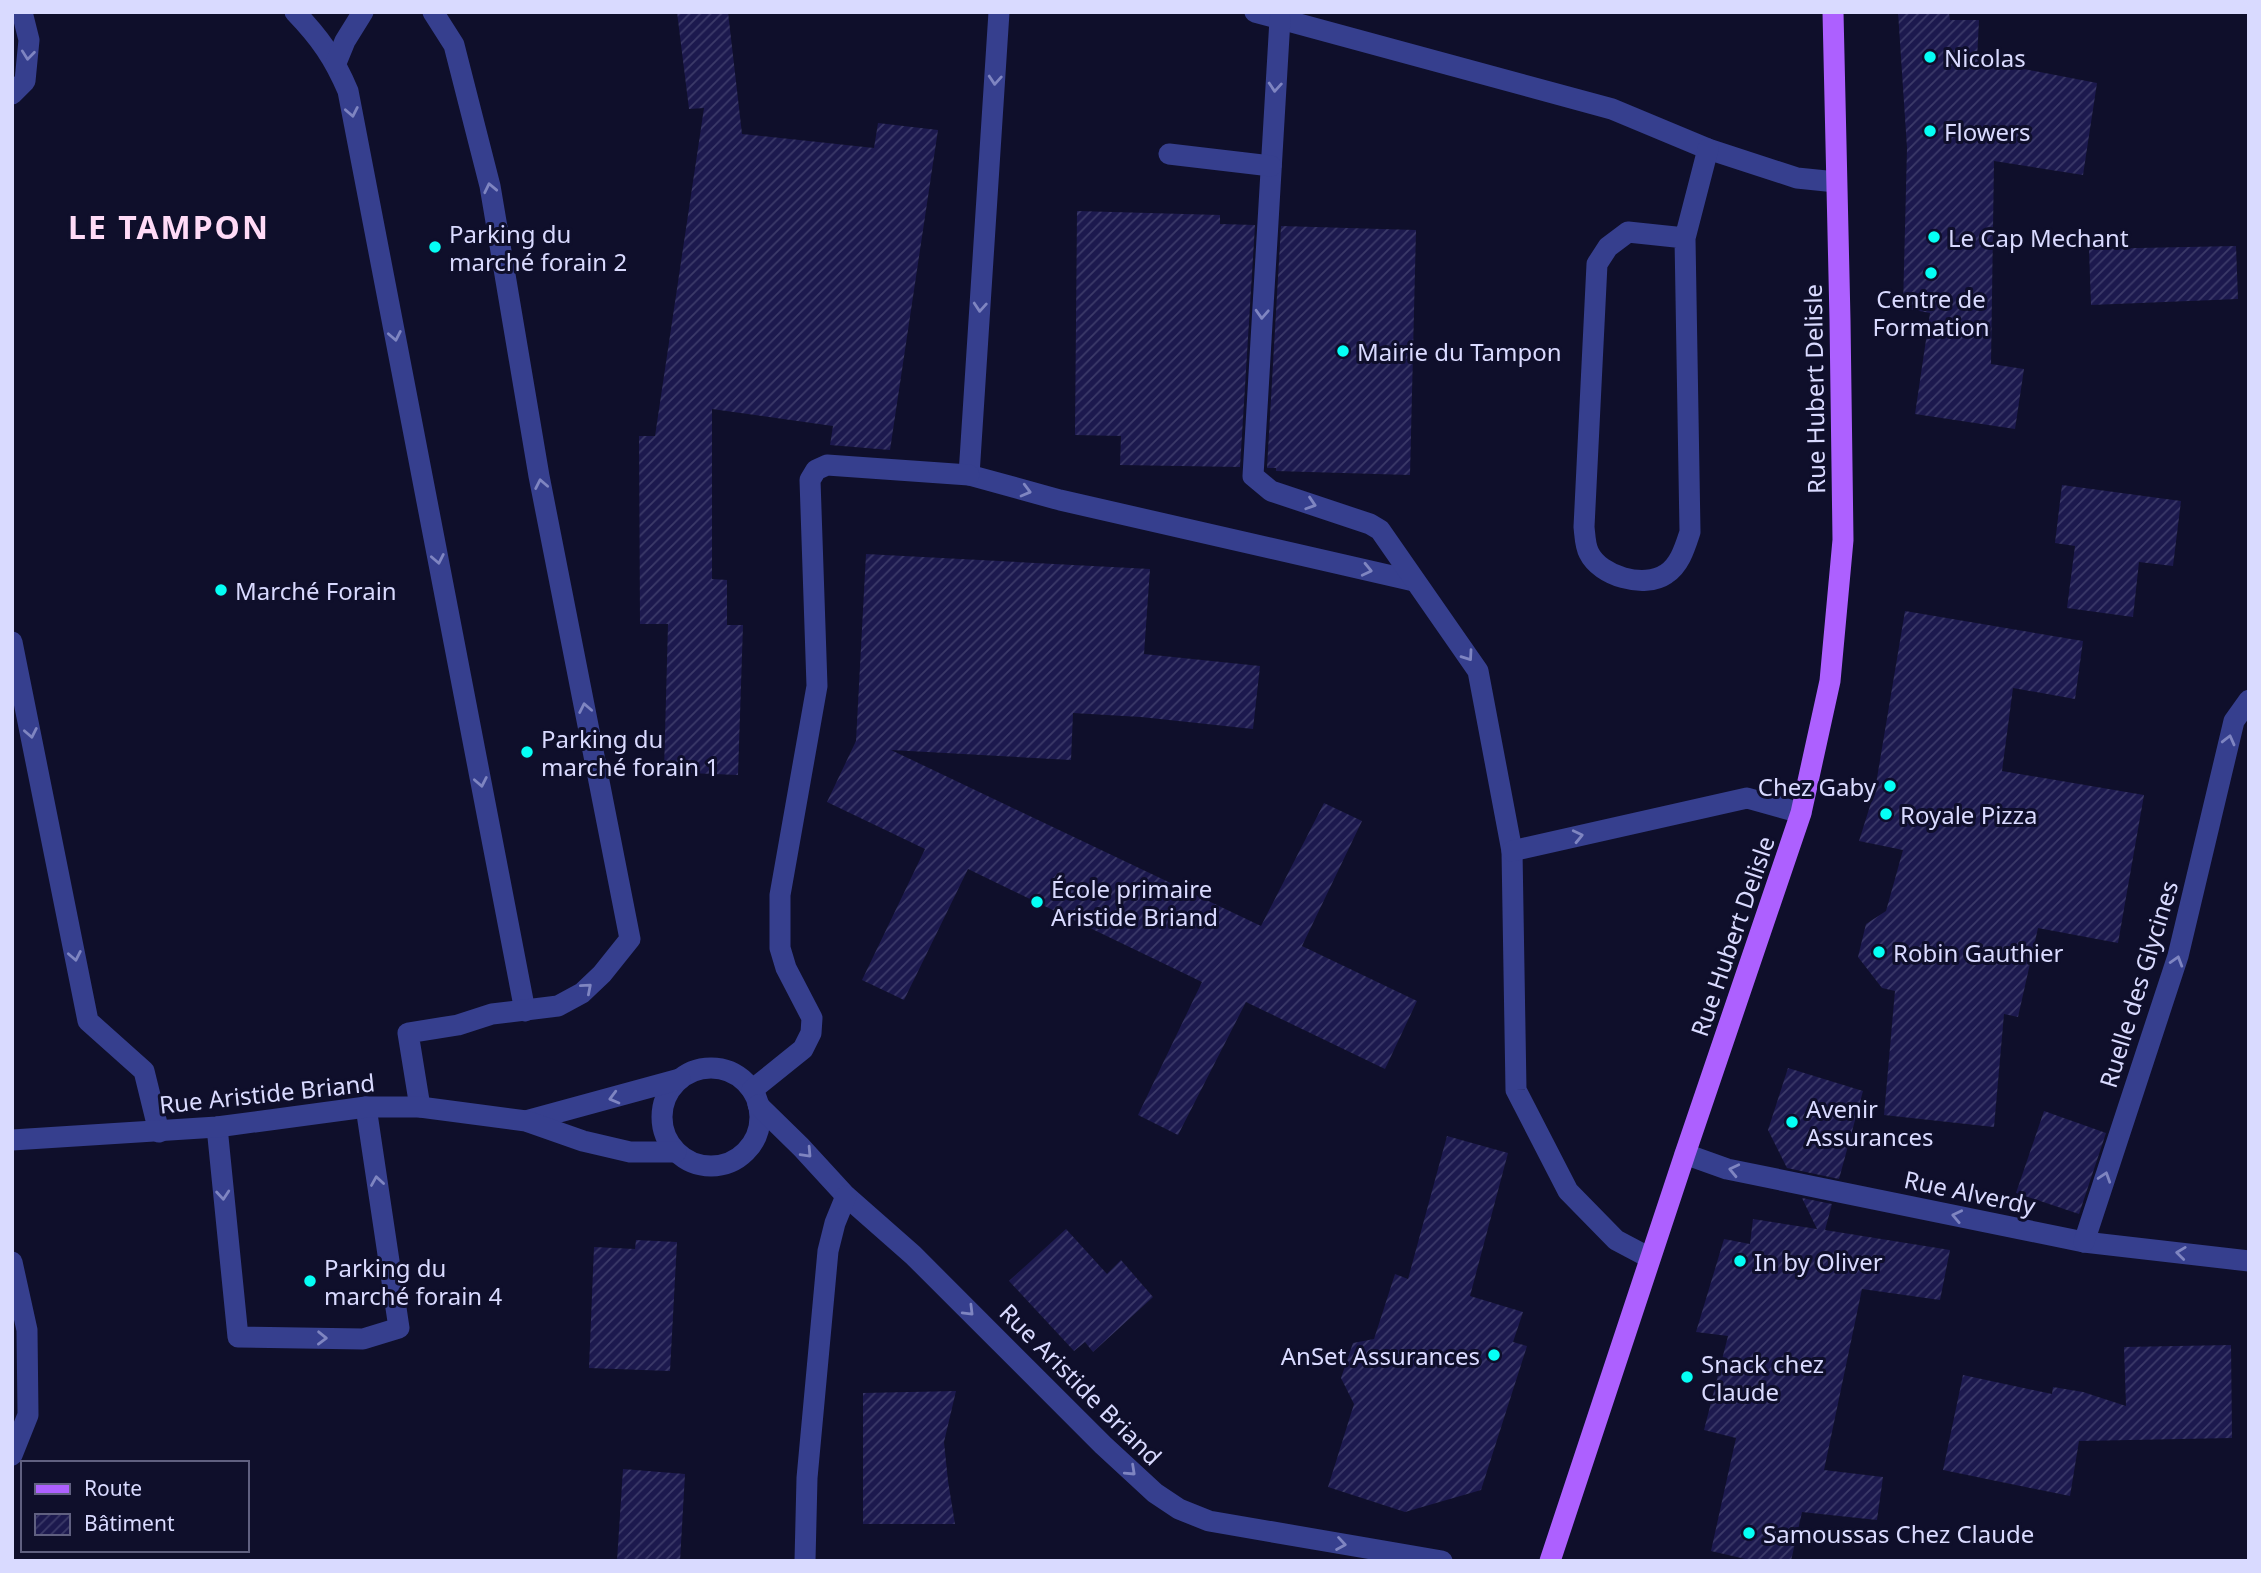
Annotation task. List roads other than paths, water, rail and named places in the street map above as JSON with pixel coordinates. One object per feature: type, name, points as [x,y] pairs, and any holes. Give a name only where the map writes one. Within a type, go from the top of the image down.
[{"type":"main road","name":"Rue Hubert Delisle","points":[[1550,1561],[1801,813],[1830,681],[1843,540],[1833,12]]},
{"type":"street","points":[[12,94],[25,80],[29,40],[22,12]]},
{"type":"street","points":[[295,12],[318,36],[336,63],[348,91],[525,1011]]},
{"type":"street","points":[[336,63],[345,41],[363,12]]},
{"type":"street","points":[[420,1107],[408,1033],[458,1025],[492,1014],[558,1006],[582,993],[602,974],[630,939],[538,468],[490,186],[454,45],[433,12]]},
{"type":"street","points":[[969,475],[999,12]]},
{"type":"street","points":[[1255,12],[1612,109],[1708,149],[1797,178],[1836,183]]},
{"type":"street","points":[[1280,19],[1253,476],[1271,491],[1370,524],[1380,530],[1478,671],[1512,851],[1516,1090],[1568,1191],[1616,1240],[1650,1258]]},
{"type":"street","points":[[1685,238],[1628,232],[1608,247],[1597,264],[1584,527],[1588,553],[1602,570],[1623,578],[1645,580],[1665,574],[1683,553],[1690,532],[1685,238],[1708,149]]},
{"type":"street","points":[[1169,154],[1271,166]]},
{"type":"street","points":[[755,1098],[803,1049],[811,1033],[812,1018],[786,968],[780,948],[780,895],[817,687],[810,480],[816,470],[827,465],[969,475],[1060,500],[1415,580]]},
{"type":"street","points":[[12,642],[88,1021],[144,1071],[159,1132]]},
{"type":"street","name":"Ruelle des Glycines","points":[[2084,1242],[2179,956],[2234,721],[2249,700]]},
{"type":"street","points":[[1512,851],[1747,798],[1801,813]]},
{"type":"street","name":"Rue Aristide Briand","points":[[526,1121],[621,1097],[680,1079],[694,1071],[710,1068],[726,1070],[740,1079],[846,1196],[913,1255],[1102,1445],[1155,1493],[1179,1509],[1209,1521],[1442,1561]]},
{"type":"street","points":[[676,1152],[667,1139],[663,1107],[669,1091],[680,1079]]},
{"type":"street","name":"Rue Aristide Briand","points":[[12,1140],[217,1127],[366,1107],[420,1107],[526,1121],[583,1141],[630,1152],[676,1152],[689,1161],[705,1166],[720,1166],[735,1160],[747,1150],[756,1137],[759,1121],[755,1098]]},
{"type":"street","points":[[217,1127],[238,1337],[363,1339],[399,1328],[366,1107]]},
{"type":"street","name":"Rue Alverdy","points":[[1685,1154],[1727,1169],[2084,1242],[2249,1261]]},
{"type":"street","points":[[805,1561],[807,1478],[828,1251],[846,1196]]},
{"type":"street","points":[[12,1262],[27,1330],[27,1415],[12,1455]]},
{"type":"place","name":"Nicolas","points":[[1930,57]]},
{"type":"place","name":"Flowers","points":[[1930,131]]},
{"type":"place","name":"Le Cap Mechant","points":[[1934,237]]},
{"type":"place","name":"Parking du marché forain 2","points":[[435,247]]},
{"type":"place","name":"Centre de Formation","points":[[1931,273]]},
{"type":"place","name":"Mairie du Tampon","points":[[1343,351]]},
{"type":"place","name":"Marché Forain","points":[[221,590]]},
{"type":"place","name":"Parking du marché forain 1","points":[[527,752]]},
{"type":"place","name":"Chez Gaby","points":[[1890,786]]},
{"type":"place","name":"Royale Pizza","points":[[1886,814]]},
{"type":"place","name":"École primaire Aristide Briand","points":[[1037,902]]},
{"type":"place","name":"Robin Gauthier","points":[[1879,952]]},
{"type":"place","name":"Avenir Assurances","points":[[1792,1122]]},
{"type":"place","name":"In by Oliver","points":[[1740,1261]]},
{"type":"place","name":"Parking du marché forain 4","points":[[310,1281]]},
{"type":"place","name":"AnSet Assurances","points":[[1494,1355]]},
{"type":"place","name":"Snack chez Claude","points":[[1687,1377]]},
{"type":"place","name":"Samoussas Chez Claude","points":[[1749,1533]]},
{"type":"district","name":"LE TAMPON","points":[[169,226]]}]
